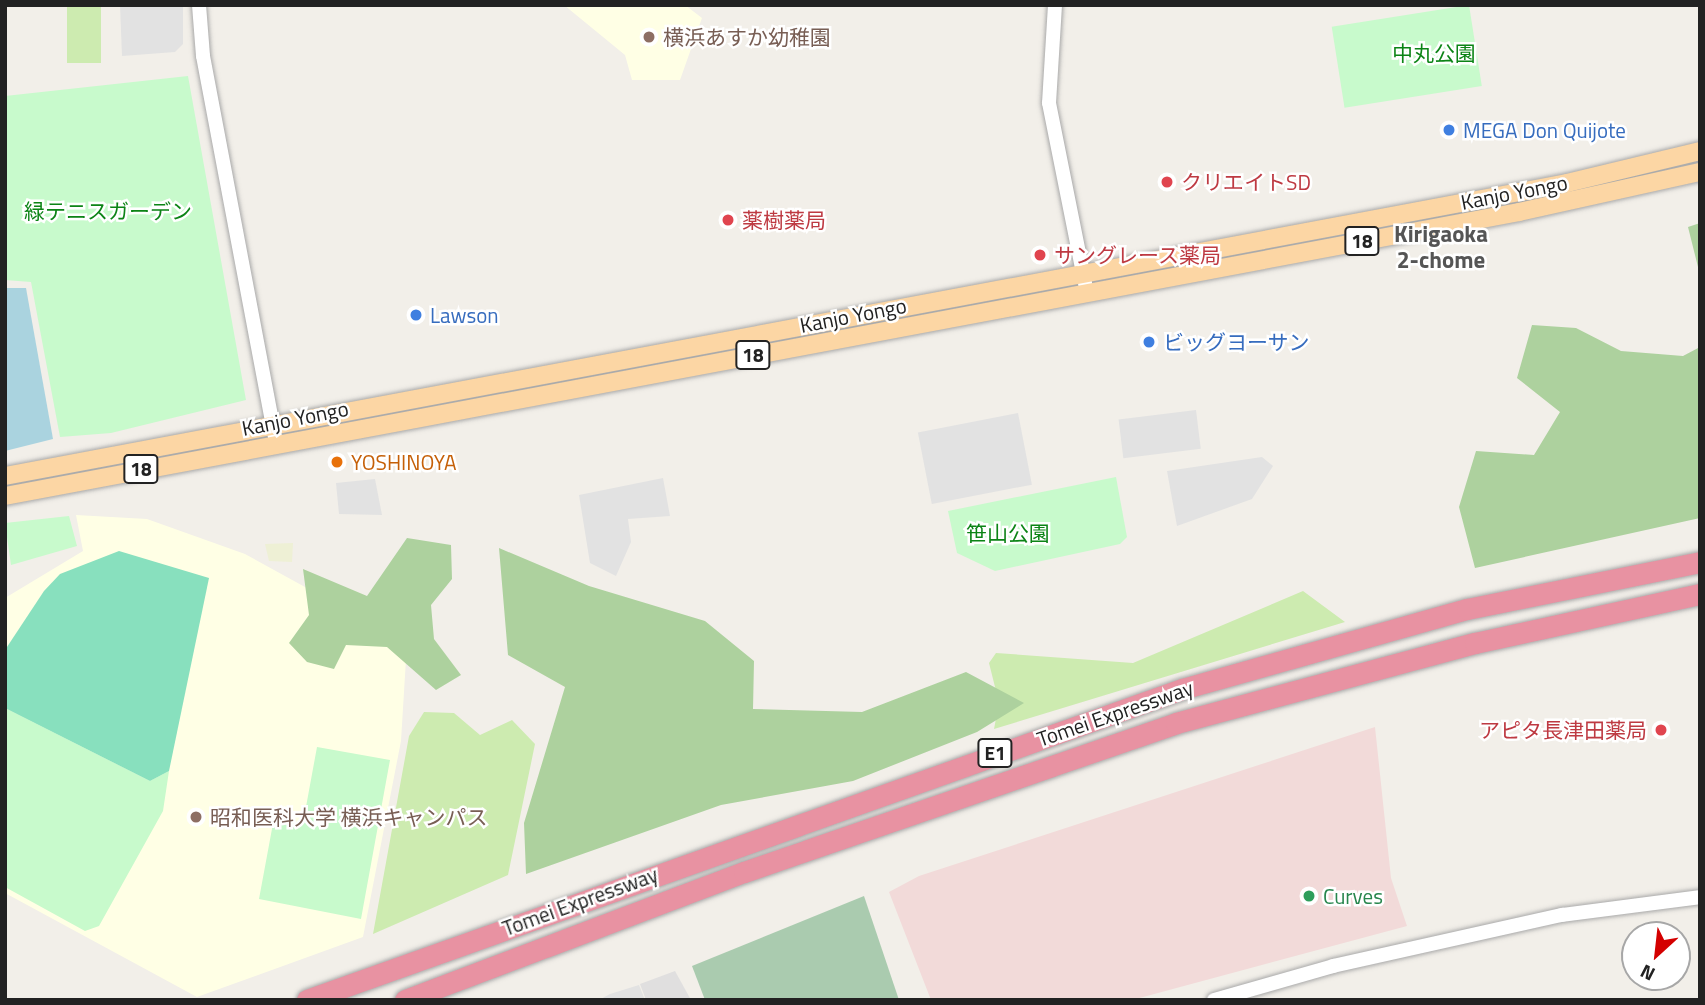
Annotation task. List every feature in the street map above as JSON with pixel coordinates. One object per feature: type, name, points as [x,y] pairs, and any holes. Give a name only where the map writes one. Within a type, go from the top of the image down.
[{"type":"highway","name":"Tomei Expressway","points":[[307,1000],[1182,689],[1467,609],[1700,562]]},
{"type":"highway","name":"Tomei Expressway","points":[[405,1000],[744,872],[1176,723],[1475,643],[1700,594]]},
{"type":"main road","name":"Kanjo Yongo","points":[[5,476],[272,422],[1567,183],[1700,151]]},
{"type":"main road","name":"Kanjo Yongo","points":[[5,496],[276,442],[1087,293],[1700,172]]},
{"type":"street","points":[[199,5],[203,56],[276,442]]},
{"type":"street","points":[[1055,5],[1049,103],[1087,293]]},
{"type":"street","points":[[1214,1000],[1548,918],[1700,897]]},
{"type":"shaded area","points":[[120,5],[183,5],[183,44],[175,52],[122,56]]},
{"type":"shaded area","name":"横浜あすか幼稚園","points":[[564,5],[685,5],[702,18],[680,80],[632,80],[625,55]]},
{"type":"shaded area","points":[[1196,410],[1201,449],[1123,458],[1119,420]]},
{"type":"shaded area","points":[[1018,413],[1032,485],[932,504],[918,432]]},
{"type":"shaded area","points":[[1262,457],[1273,466],[1252,499],[1177,526],[1167,471]]},
{"type":"shaded area","points":[[663,478],[670,516],[628,519],[631,542],[616,576],[590,563],[579,495]]},
{"type":"shaded area","points":[[375,479],[382,515],[339,514],[336,483]]},
{"type":"shaded area","name":"昭和医科大学 横浜キャンパス","points":[[76,515],[147,519],[245,554],[407,643],[401,741],[363,937],[197,997],[5,893],[5,598],[83,551]]},
{"type":"shaded area","points":[[293,543],[292,562],[269,561],[265,544]]},
{"type":"shaded area","points":[[1375,727],[1391,878],[1407,926],[1132,1000],[931,1000],[889,892],[919,876]]},
{"type":"shaded area","points":[[864,896],[899,1000],[705,1000],[692,966]]},
{"type":"shaded area","points":[[675,971],[691,1000],[646,1000],[640,984]]},
{"type":"shaded area","points":[[639,985],[645,1000],[599,1000],[610,994]]},
{"type":"green space","points":[[67,5],[101,5],[101,63],[67,63]]},
{"type":"green space","name":"中丸公園","points":[[1469,5],[1482,86],[1345,108],[1332,27]]},
{"type":"green space","name":"緑テニスガーデン","points":[[188,76],[246,400],[111,433],[60,437],[31,282],[5,280],[5,96]]},
{"type":"green space","points":[[1700,223],[1700,275],[1688,227]]},
{"type":"green space","points":[[1532,325],[1576,328],[1621,351],[1683,356],[1700,347],[1700,518],[1475,568],[1459,507],[1476,451],[1534,455],[1560,412],[1517,378]]},
{"type":"green space","name":"笹山公園","points":[[1116,477],[1127,537],[1120,544],[995,571],[957,553],[948,511]]},
{"type":"green space","points":[[69,516],[77,546],[11,565],[5,523]]},
{"type":"green space","points":[[407,538],[451,545],[452,579],[431,605],[434,639],[461,675],[436,690],[387,647],[346,645],[334,669],[307,662],[289,643],[309,615],[303,569],[367,596]]},
{"type":"green space","points":[[499,548],[589,586],[705,621],[754,661],[753,709],[862,712],[966,672],[1024,703],[977,732],[853,781],[721,805],[526,874],[524,823],[565,687],[508,655]]},
{"type":"green space","points":[[119,551],[209,578],[169,771],[150,781],[5,708],[5,650],[44,591],[60,574]]},
{"type":"green space","points":[[1303,591],[1345,622],[994,729],[999,703],[989,663],[996,653],[1133,663]]},
{"type":"green space","points":[[5,708],[150,781],[169,771],[163,811],[99,926],[85,931],[5,887]]},
{"type":"green space","points":[[424,712],[454,713],[480,735],[512,720],[535,744],[508,875],[373,934],[409,736]]},
{"type":"green space","points":[[317,747],[390,760],[361,919],[259,899],[274,818],[303,823]]},
{"type":"water","points":[[5,288],[26,288],[53,439],[5,451]]},
{"type":"place","name":"横浜あすか幼稚園","points":[[649,37]]},
{"type":"place","name":"MEGA Don Quijote","points":[[1449,130]]},
{"type":"place","name":"クリエイトSD","points":[[1167,182]]},
{"type":"place","name":"薬樹薬局","points":[[728,220]]},
{"type":"place","name":"サングレース薬局","points":[[1040,255]]},
{"type":"place","name":"Lawson","points":[[416,315]]},
{"type":"place","name":"ビッグヨーサン","points":[[1149,342]]},
{"type":"place","name":"YOSHINOYA","points":[[337,462]]},
{"type":"place","name":"アピタ長津田薬局","points":[[1661,730]]},
{"type":"place","name":"昭和医科大学 横浜キャンパス","points":[[196,817]]},
{"type":"place","name":"Curves","points":[[1309,896]]},
{"type":"district","name":"Kirigaoka 2-chome","points":[[1441,247]]}]
